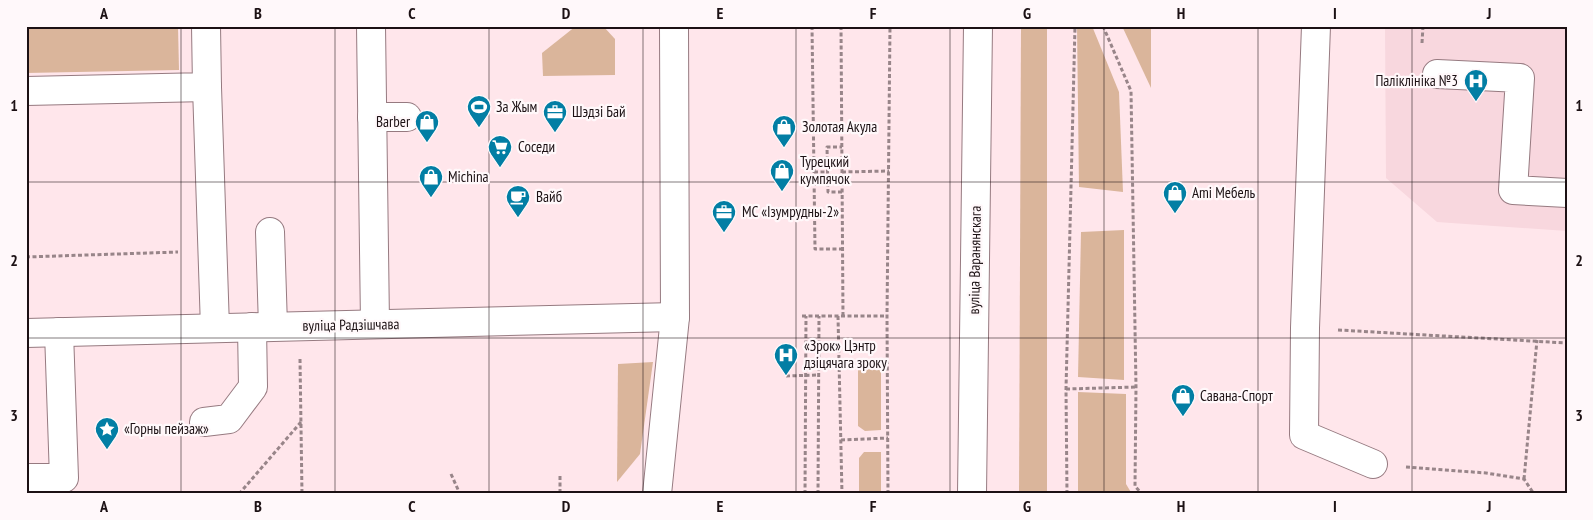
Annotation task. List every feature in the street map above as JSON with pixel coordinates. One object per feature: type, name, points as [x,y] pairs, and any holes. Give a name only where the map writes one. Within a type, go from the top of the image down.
[{"type":"street","points":[[206,26],[215,328]]},
{"type":"street","points":[[371,26],[375,324]]},
{"type":"street","points":[[657,494],[675,317],[674,26]]},
{"type":"street","name":"вуліца Варанянскага","points":[[972,494],[978,26]]},
{"type":"street","points":[[1316,26],[1305,328],[1304,434],[1373,464]]},
{"type":"street","points":[[1437,74],[1520,78],[1513,190],[1567,193]]},
{"type":"street","points":[[26,91],[208,87]]},
{"type":"street","points":[[372,117],[407,117]]},
{"type":"street","points":[[204,422],[229,418],[253,387],[262,326],[270,232]]},
{"type":"street","name":"вуліца Радзішчава","points":[[26,333],[675,317]]},
{"type":"street","points":[[26,478],[64,478],[59,332]]},
{"type":"path","points":[[812,26],[815,249],[843,249]]},
{"type":"path","points":[[841,26],[843,249],[841,316],[842,494]]},
{"type":"path","points":[[888,494],[886,316],[890,26]]},
{"type":"path","points":[[1067,494],[1066,389],[1076,26]]},
{"type":"path","points":[[1103,26],[1131,91],[1136,388],[1135,486],[1142,494]]},
{"type":"path","points":[[842,147],[827,147],[828,192],[842,192]]},
{"type":"path","points":[[842,172],[889,171]]},
{"type":"path","points":[[814,172],[827,172]]},
{"type":"path","points":[[26,257],[212,251]]},
{"type":"path","points":[[805,494],[804,316],[886,316]]},
{"type":"path","points":[[818,494],[819,316]]},
{"type":"path","points":[[300,326],[302,494]]},
{"type":"path","points":[[1305,328],[1567,343]]},
{"type":"path","points":[[1534,494],[1524,479],[1537,340]]},
{"type":"path","points":[[786,376],[818,375]]},
{"type":"path","points":[[1066,389],[1136,388]]},
{"type":"path","points":[[239,494],[301,422]]},
{"type":"path","points":[[841,440],[888,438]]},
{"type":"path","points":[[1414,468],[1486,473],[1524,479]]},
{"type":"path","points":[[452,474],[460,494]]},
{"type":"path","points":[[560,476],[560,494]]},
{"type":"shaded area","points":[[26,26],[178,26],[179,70],[26,73]]},
{"type":"shaded area","points":[[576,26],[603,26],[615,39],[615,75],[543,76],[542,53]]},
{"type":"shaded area","points":[[1021,26],[1047,26],[1047,494],[1019,494]]},
{"type":"shaded area","points":[[1077,26],[1092,26],[1119,92],[1123,192],[1079,187]]},
{"type":"shaded area","points":[[1122,26],[1151,26],[1151,88]]},
{"type":"shaded area","name":"Паліклініка №3","points":[[1385,26],[1567,26],[1567,231],[1437,222],[1386,178]]},
{"type":"shaded area","points":[[1124,230],[1124,380],[1078,377],[1081,232]]},
{"type":"shaded area","points":[[653,362],[640,454],[617,482],[618,364]]},
{"type":"shaded area","points":[[863,362],[881,362],[881,430],[865,431],[858,426],[858,368]]},
{"type":"shaded area","points":[[1078,392],[1126,394],[1126,484],[1132,494],[1078,494]]},
{"type":"shaded area","points":[[864,452],[881,452],[881,494],[859,494],[859,458]]},
{"type":"place","name":"Паліклініка №3","points":[[1476,102]]},
{"type":"place","name":"За Жым","points":[[479,128]]},
{"type":"place","name":"Шэдзі Бай","points":[[555,133]]},
{"type":"place","name":"Barber","points":[[427,143]]},
{"type":"place","name":"Золотая Акула","points":[[784,148]]},
{"type":"place","name":"Соседи","points":[[500,168]]},
{"type":"place","name":"Турецкий кумпячок","points":[[782,192]]},
{"type":"place","name":"Michina","points":[[431,198]]},
{"type":"place","name":"Ami Мебель","points":[[1175,214]]},
{"type":"place","name":"Вайб","points":[[518,218]]},
{"type":"place","name":"МС «Ізумрудны-2»","points":[[724,233]]},
{"type":"place","name":"«Зрок» Цэнтр дзіцячага зроку","points":[[786,376]]},
{"type":"place","name":"Савана-Спорт","points":[[1183,417]]},
{"type":"place","name":"«Горны пейзаж»","points":[[107,450]]}]
